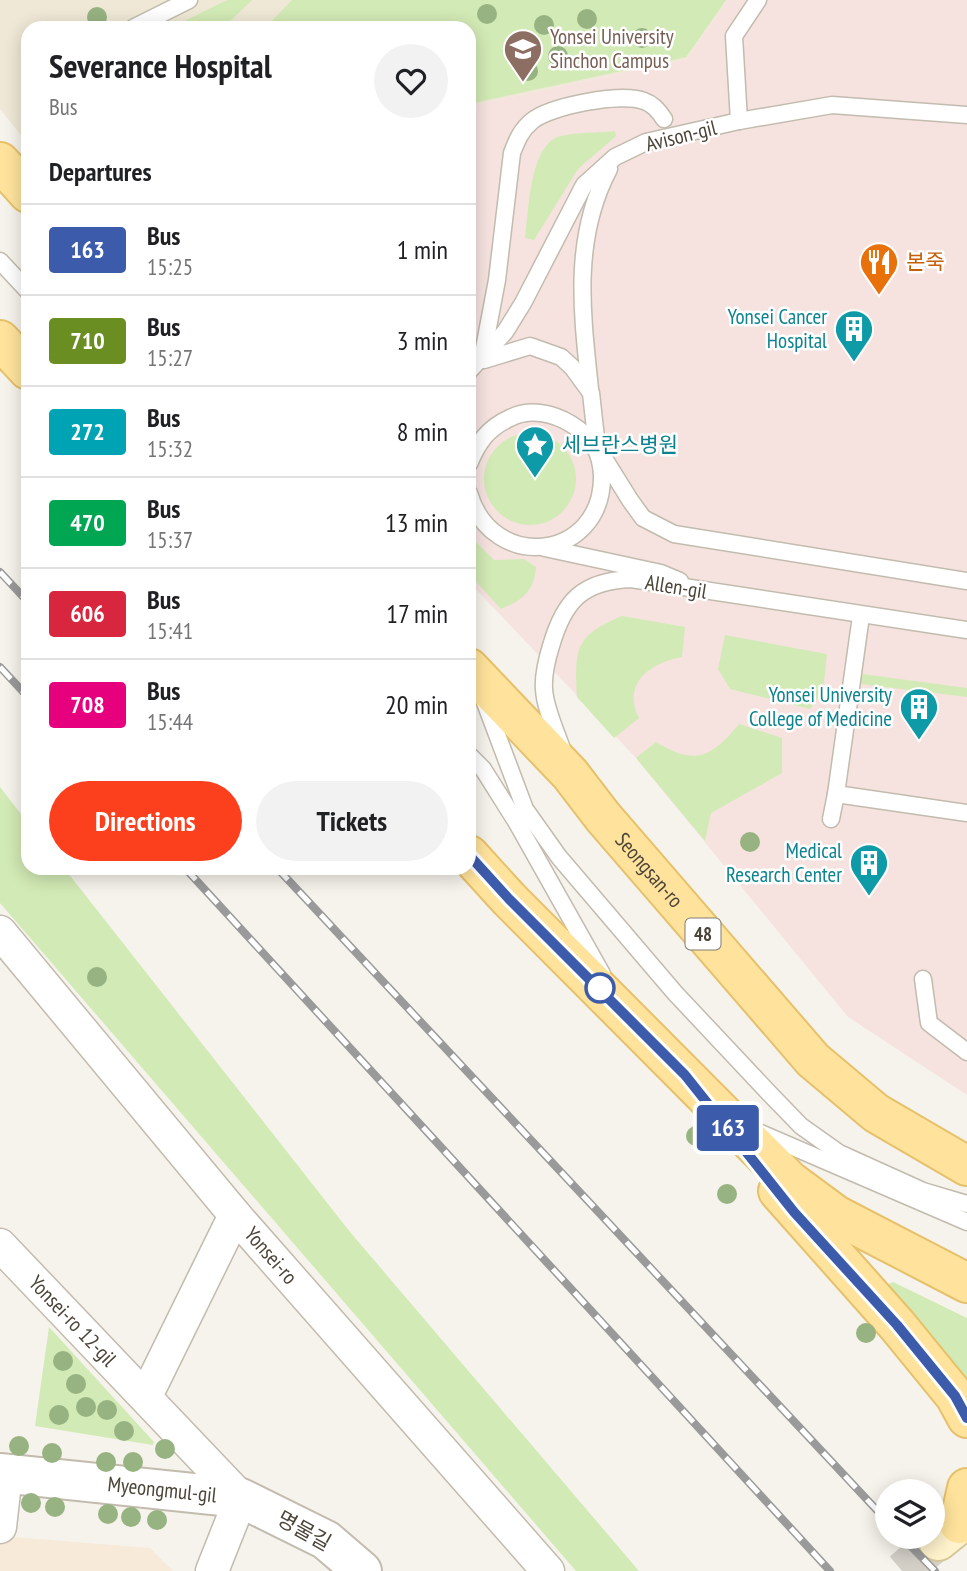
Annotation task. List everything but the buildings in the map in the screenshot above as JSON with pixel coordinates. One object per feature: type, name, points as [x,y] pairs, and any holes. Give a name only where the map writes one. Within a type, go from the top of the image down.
[{"type":"main road","points":[[0,162],[21,185]]},
{"type":"main road","points":[[0,340],[21,362]]},
{"type":"main road","name":"Seongsan-ro","points":[[476,675],[570,775],[603,817],[813,1060],[876,1113],[967,1166]]},
{"type":"main road","points":[[476,863],[728,1119],[813,1200],[967,1283]]},
{"type":"main road","points":[[685,1075],[794,1212],[897,1325],[960,1402],[967,1418]]},
{"type":"street","name":"Yonsei-ro","points":[[0,932],[235,1215],[548,1571]]},
{"type":"street","points":[[146,1396],[235,1215]]},
{"type":"street","name":"Yonsei-ro 12-gil","points":[[0,1245],[242,1498]]},
{"type":"street","name":"Myeongmul-gil","points":[[0,1527],[3,1474],[242,1498],[212,1571]]},
{"type":"street","name":"명물길","points":[[242,1498],[326,1540],[362,1571]]},
{"type":"lane","points":[[147,21],[189,0]]},
{"type":"lane","points":[[739,121],[734,36],[758,0]]},
{"type":"lane","points":[[476,362],[497,280],[512,153],[519,134],[533,120],[556,108],[626,98],[642,100],[656,108],[664,118]]},
{"type":"lane","name":"Avison-gil","points":[[476,365],[523,303],[584,185],[615,157],[646,142],[739,121],[832,105],[967,115]]},
{"type":"lane","points":[[540,547],[567,540],[584,527],[596,510],[602,490],[582,314],[584,232],[597,191],[615,157]]},
{"type":"lane","points":[[0,261],[21,284]]},
{"type":"lane","points":[[476,366],[521,347],[539,347],[561,357],[591,393]]},
{"type":"lane","points":[[476,448],[493,426],[514,416],[537,412],[560,417],[580,429],[597,447],[643,518],[674,534],[967,580]]},
{"type":"lane","points":[[476,514],[487,528],[504,541],[661,573],[702,591]]},
{"type":"lane","name":"Allen-gil","points":[[570,775],[544,690],[547,660],[562,612],[590,587],[617,580],[967,630]]},
{"type":"lane","points":[[831,818],[861,616]]},
{"type":"lane","points":[[476,683],[525,809],[559,857],[675,993],[801,1126],[839,1153],[923,1191],[967,1204]]},
{"type":"lane","points":[[476,762],[517,823],[621,1008]]},
{"type":"lane","points":[[836,794],[967,813]]},
{"type":"lane","points":[[923,979],[929,1023],[967,1052]]},
{"type":"lane","points":[[728,1119],[967,1222]]},
{"type":"shaded area","name":"Yonsei University Sinchon Campus","points":[[0,0],[728,0],[687,59],[476,104],[476,21],[21,21],[21,135],[0,109]]},
{"type":"shaded area","points":[[728,0],[967,0],[967,1095],[848,1017],[636,758],[476,589],[476,104],[687,59]]},
{"type":"shaded area","points":[[0,1536],[150,1548],[173,1571],[0,1571]]},
{"type":"green space","points":[[227,0],[252,0],[230,21],[184,21]]},
{"type":"green space","name":"Yonsei University Sinchon Campus","points":[[292,0],[726,0],[686,57],[476,102],[476,21],[272,21]]},
{"type":"green space","points":[[615,131],[616,136],[578,169],[534,240],[525,238],[532,180],[542,151],[550,141],[567,135]]},
{"type":"green space","points":[[530,433],[548,436],[563,446],[573,461],[576,479],[573,497],[563,512],[548,522],[530,525],[512,522],[497,512],[487,497],[484,479],[487,461],[497,446],[512,436]]},
{"type":"green space","points":[[476,542],[494,560],[524,559],[536,567],[533,582],[526,594],[501,609],[476,582]]},
{"type":"green space","points":[[622,616],[685,627],[682,657],[659,664],[642,677],[634,695],[639,718],[614,738],[577,697],[576,667],[581,646],[586,638],[594,630]]},
{"type":"green space","points":[[725,635],[827,654],[823,691],[810,709],[730,689],[718,669]]},
{"type":"green space","points":[[862,674],[967,688],[967,697],[860,684]]},
{"type":"green space","points":[[739,724],[782,738],[782,773],[711,813],[705,841],[636,758],[656,742],[681,754],[702,755],[720,745]]},
{"type":"green space","points":[[0,787],[21,814],[21,875],[70,875],[350,1232],[639,1571],[576,1571],[0,903]]},
{"type":"green space","points":[[893,1282],[967,1318],[967,1388],[886,1285]]},
{"type":"green space","points":[[49,1327],[154,1442],[153,1445],[35,1426]]},
{"type":"tunnel","points":[[902,1571],[928,1549]]},
{"type":"railway","points":[[0,572],[21,594]]},
{"type":"railway","points":[[0,667],[21,690]]},
{"type":"railway","points":[[191,875],[830,1571]]},
{"type":"railway","points":[[284,875],[875,1508]]},
{"type":"railway","points":[[914,1549],[935,1571]]},
{"type":"bus line","name":"163","points":[[476,863],[685,1075],[794,1212],[897,1325],[955,1396],[967,1418]]},
{"type":"place","name":"Yonsei University Sinchon Campus","points":[[523,83]]},
{"type":"place","name":"본죽","points":[[879,296]]},
{"type":"place","name":"Yonsei Cancer Hospital","points":[[854,363]]},
{"type":"place","name":"세브란스병원","points":[[535,479]]},
{"type":"place","name":"Yonsei University College of Medicine","points":[[919,741]]},
{"type":"place","name":"Medical Research Center","points":[[869,897]]}]
